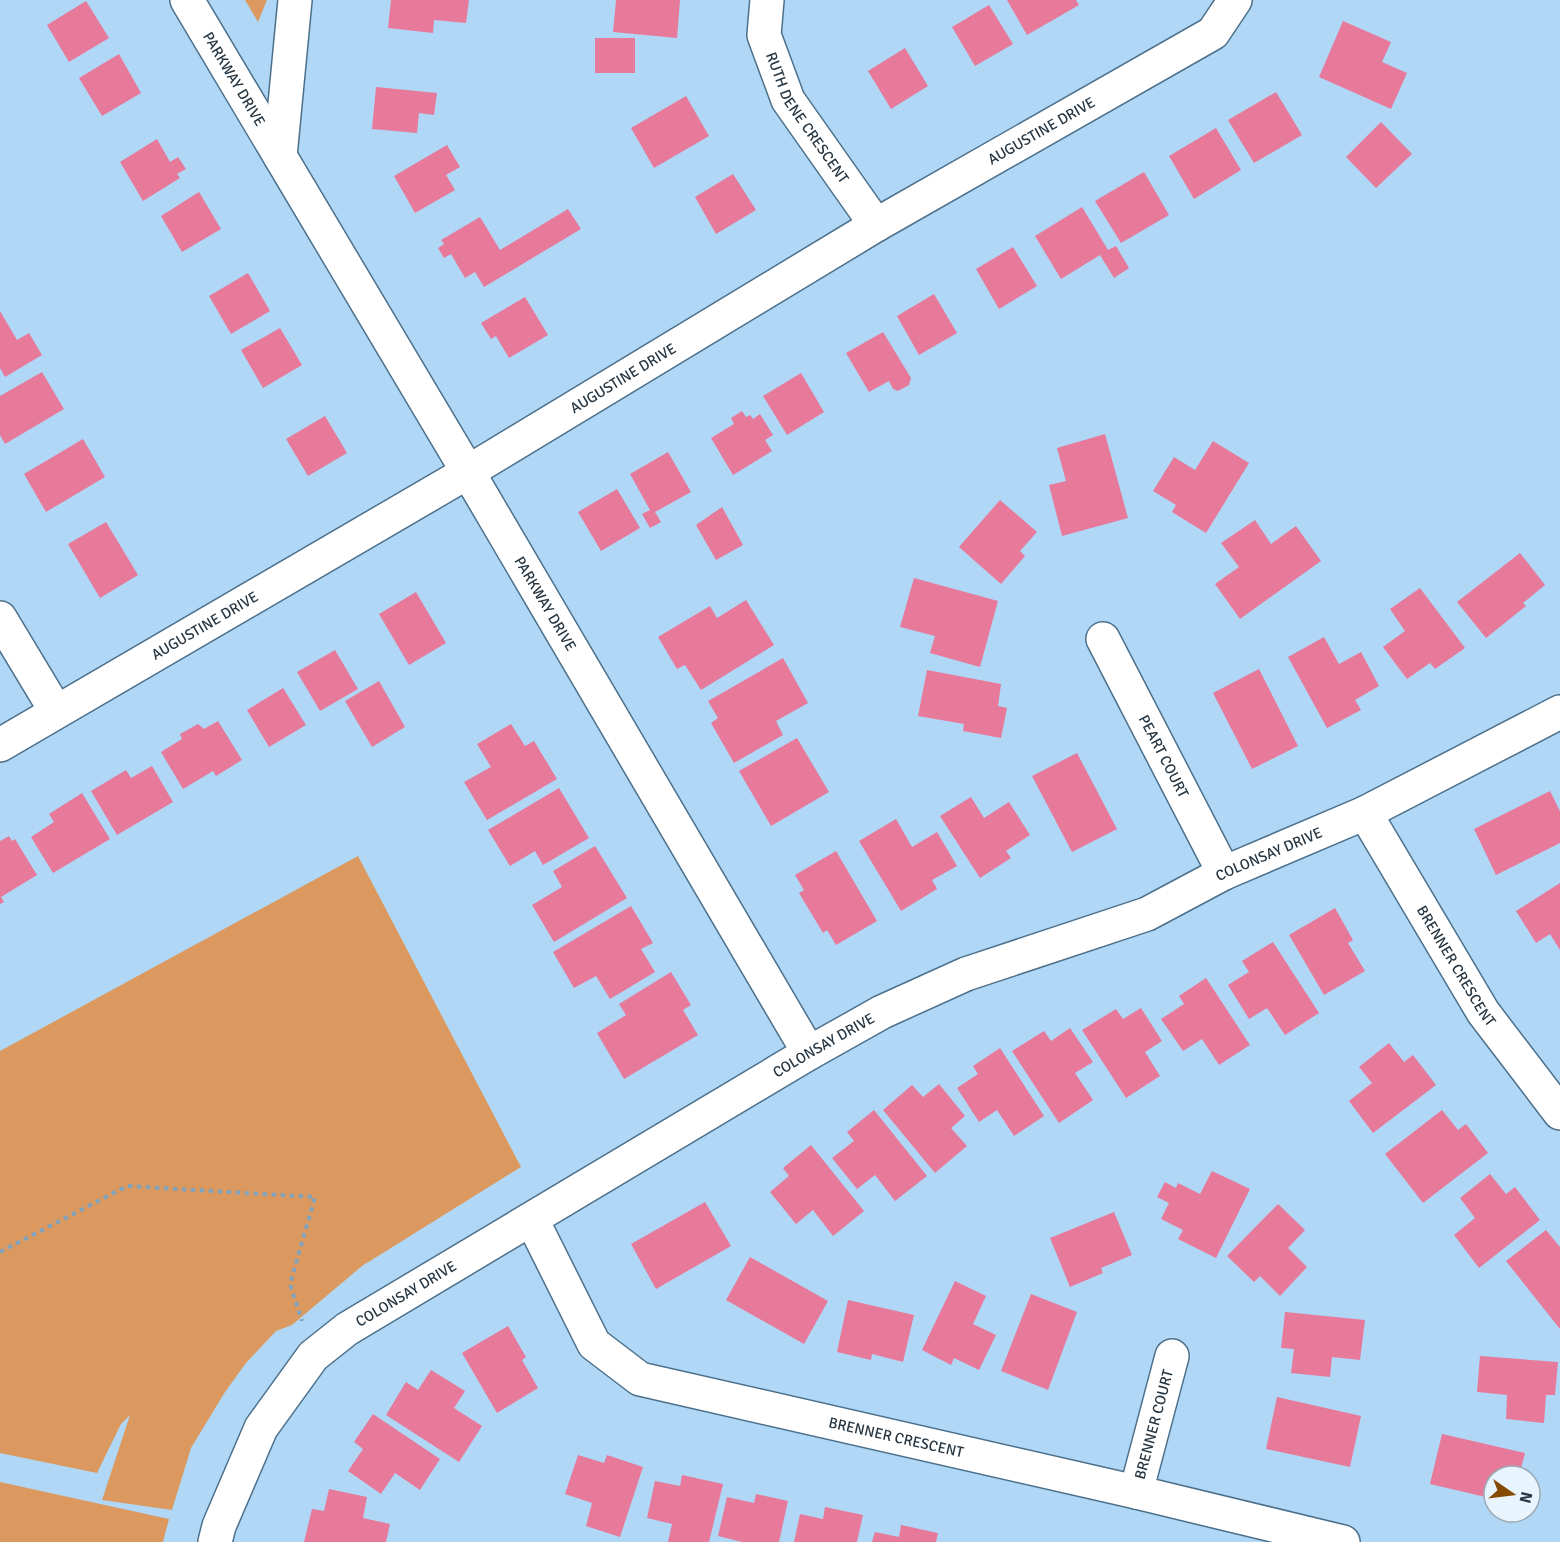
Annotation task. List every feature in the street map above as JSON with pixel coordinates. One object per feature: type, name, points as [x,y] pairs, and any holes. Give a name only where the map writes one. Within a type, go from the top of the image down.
[{"type":"street","name":"PARKWAY DRIVE","points":[[187,0],[468,472],[809,1053]]},
{"type":"street","name":"PARKWAY DRIVE","points":[[280,156],[295,0]]},
{"type":"street","name":"RUTH DENE CRESCENT","points":[[767,0],[764,35],[788,100],[876,225]]},
{"type":"street","name":"AUGUSTINE DRIVE","points":[[0,745],[468,472],[876,225],[1213,33],[1235,0]]},
{"type":"street","points":[[0,618],[56,711]]},
{"type":"street","name":"PEART COURT","points":[[1103,639],[1224,873]]},
{"type":"street","name":"COLONSAY DRIVE","points":[[215,1542],[219,1526],[261,1428],[313,1356],[347,1329],[809,1053],[882,1012],[966,974],[1147,914],[1224,873],[1365,813],[1560,712]]},
{"type":"street","name":"BRENNER CRESCENT","points":[[1365,813],[1483,1012],[1560,1113]]},
{"type":"street","name":"BRENNER CRESCENT","points":[[532,1220],[594,1344],[640,1379],[1136,1492],[1343,1542]]},
{"type":"street","name":"BRENNER COURT","points":[[1136,1492],[1172,1356]]},
{"type":"path","points":[[0,1252],[127,1186],[315,1197],[290,1284],[313,1356]]},
{"type":"shaded area","points":[[245,0],[267,0],[258,22]]},
{"type":"shaded area","points":[[358,856],[521,1167],[362,1266],[292,1325],[276,1331],[246,1363],[225,1392],[191,1448],[172,1510],[102,1500],[130,1415],[121,1424],[97,1473],[0,1453],[0,1051]]},
{"type":"shaded area","points":[[0,1482],[169,1519],[163,1542],[0,1542]]},
{"type":"building","points":[[391,0],[469,0],[466,23],[434,20],[433,33],[388,28]]},
{"type":"building","points":[[616,0],[680,0],[677,38],[613,32]]},
{"type":"building","points":[[1007,0],[1076,0],[1079,5],[1027,35]]},
{"type":"building","points":[[86,1],[109,38],[69,62],[47,25]]},
{"type":"building","points":[[989,5],[1013,44],[975,66],[952,27]]},
{"type":"building","points":[[1343,21],[1391,42],[1382,62],[1407,73],[1391,109],[1319,77]]},
{"type":"building","points":[[595,38],[635,38],[635,73],[595,73]]},
{"type":"building","points":[[905,48],[928,86],[891,109],[868,71]]},
{"type":"building","points":[[119,54],[141,93],[102,116],[79,78]]},
{"type":"building","points":[[376,87],[437,93],[434,115],[419,113],[417,133],[372,129]]},
{"type":"building","points":[[1276,92],[1302,135],[1254,163],[1228,120]]},
{"type":"building","points":[[686,96],[709,136],[654,168],[631,128]]},
{"type":"building","points":[[1381,122],[1412,154],[1376,188],[1346,157]]},
{"type":"building","points":[[1216,128],[1241,170],[1194,199],[1169,156]]},
{"type":"building","points":[[157,139],[170,162],[178,157],[186,169],[177,174],[180,178],[143,201],[120,162]]},
{"type":"building","points":[[447,145],[460,167],[446,175],[455,190],[415,213],[394,176]]},
{"type":"building","points":[[1144,172],[1169,215],[1121,243],[1095,201]]},
{"type":"building","points":[[733,174],[756,210],[716,234],[695,197]]},
{"type":"building","points":[[199,192],[221,229],[182,252],[161,216]]},
{"type":"building","points":[[1082,207],[1108,250],[1116,246],[1129,268],[1114,278],[1100,255],[1061,279],[1035,236]]},
{"type":"building","points":[[568,209],[581,229],[484,287],[475,272],[465,278],[451,254],[444,258],[438,248],[444,244],[441,240],[480,217],[500,250]]},
{"type":"building","points":[[1013,247],[1037,286],[999,309],[976,269]]},
{"type":"building","points":[[248,273],[270,311],[231,334],[209,296]]},
{"type":"building","points":[[934,294],[957,333],[919,355],[897,316]]},
{"type":"building","points":[[525,297],[548,335],[509,358],[496,336],[491,339],[481,323]]},
{"type":"building","points":[[0,311],[17,340],[29,333],[42,355],[5,377],[0,368]]},
{"type":"building","points":[[280,328],[302,365],[263,388],[241,350]]},
{"type":"building","points":[[883,332],[911,378],[909,385],[898,391],[893,389],[889,381],[869,392],[846,353]]},
{"type":"building","points":[[42,372],[64,409],[5,444],[0,435],[0,396]]},
{"type":"building","points":[[801,373],[824,412],[787,435],[763,396]]},
{"type":"building","points":[[742,411],[746,417],[750,415],[753,419],[760,414],[773,435],[765,440],[772,451],[733,475],[711,438],[734,424],[731,418]]},
{"type":"building","points":[[325,416],[347,453],[308,476],[286,439]]},
{"type":"building","points":[[1105,434],[1128,518],[1062,536],[1049,485],[1066,481],[1057,448]]},
{"type":"building","points":[[83,439],[105,477],[46,512],[24,474]]},
{"type":"building","points":[[1213,441],[1249,463],[1206,533],[1172,512],[1176,505],[1153,491],[1174,457],[1195,470]]},
{"type":"building","points":[[668,452],[691,492],[655,512],[661,522],[650,528],[642,514],[650,510],[630,474]]},
{"type":"building","points":[[617,489],[640,528],[601,551],[578,512]]},
{"type":"building","points":[[1000,500],[1037,532],[1020,551],[1025,556],[1001,584],[959,547]]},
{"type":"building","points":[[722,507],[743,545],[716,560],[696,525]]},
{"type":"building","points":[[1255,520],[1271,544],[1296,526],[1321,561],[1240,619],[1215,584],[1239,567],[1221,543]]},
{"type":"building","points":[[106,522],[138,575],[100,598],[68,544]]},
{"type":"building","points":[[1520,553],[1545,585],[1523,603],[1526,606],[1486,638],[1457,602]]},
{"type":"building","points":[[914,578],[998,601],[980,667],[930,653],[935,636],[900,627]]},
{"type":"building","points":[[1420,588],[1465,648],[1435,669],[1430,663],[1407,679],[1383,647],[1405,631],[1390,609]]},
{"type":"building","points":[[416,592],[446,643],[409,665],[379,614]]},
{"type":"building","points":[[746,600],[774,645],[701,690],[685,665],[677,669],[658,637],[710,606],[717,618]]},
{"type":"building","points":[[1324,637],[1339,664],[1361,652],[1379,686],[1355,700],[1361,710],[1327,728],[1288,657]]},
{"type":"building","points":[[335,650],[358,689],[320,711],[297,672]]},
{"type":"building","points":[[783,658],[808,703],[776,721],[783,735],[734,763],[711,723],[718,718],[708,701]]},
{"type":"building","points":[[1259,669],[1298,746],[1252,769],[1213,693]]},
{"type":"building","points":[[927,670],[1001,684],[998,706],[1007,708],[1001,738],[963,731],[964,724],[918,716]]},
{"type":"building","points":[[379,681],[405,727],[372,747],[345,701]]},
{"type":"building","points":[[283,688],[306,725],[269,747],[247,710]]},
{"type":"building","points":[[218,721],[242,760],[216,776],[213,771],[183,789],[161,752],[182,739],[180,734],[198,724],[204,729]]},
{"type":"building","points":[[511,724],[525,746],[534,741],[557,779],[487,820],[464,782],[491,767],[477,744]]},
{"type":"building","points":[[797,738],[829,792],[771,826],[739,771]]},
{"type":"building","points":[[1077,753],[1117,829],[1072,852],[1032,776]]},
{"type":"building","points":[[152,766],[173,802],[117,835],[91,791],[126,770],[131,778]]},
{"type":"building","points":[[559,788],[589,838],[543,865],[535,851],[510,866],[488,830]]},
{"type":"building","points":[[1550,791],[1560,811],[1560,843],[1496,875],[1474,829]]},
{"type":"building","points":[[82,793],[110,839],[53,873],[31,837],[54,822],[49,814]]},
{"type":"building","points":[[971,797],[984,818],[1009,802],[1030,835],[1006,851],[1011,858],[980,878],[940,816]]},
{"type":"building","points":[[896,819],[912,847],[937,832],[957,866],[932,880],[937,889],[901,911],[859,841]]},
{"type":"building","points":[[9,836],[12,841],[15,839],[37,875],[1,897],[4,902],[0,904],[0,841]]},
{"type":"building","points":[[595,846],[627,898],[554,942],[532,905],[562,887],[553,871]]},
{"type":"building","points":[[836,851],[877,921],[836,945],[827,930],[823,933],[799,893],[804,890],[795,875]]},
{"type":"building","points":[[1560,883],[1560,950],[1550,934],[1536,943],[1516,911]]},
{"type":"building","points":[[631,906],[653,943],[641,949],[655,972],[610,999],[596,976],[574,988],[553,952]]},
{"type":"building","points":[[1335,908],[1353,940],[1348,943],[1365,971],[1324,995],[1289,935]]},
{"type":"building","points":[[1273,942],[1319,1013],[1285,1035],[1267,1008],[1249,1019],[1228,985],[1249,972],[1242,961]]},
{"type":"building","points":[[671,972],[691,1005],[683,1010],[698,1035],[624,1079],[597,1033],[626,1015],[619,1004]]},
{"type":"building","points":[[1206,978],[1250,1045],[1219,1065],[1202,1039],[1183,1051],[1161,1019],[1184,1004],[1179,996]]},
{"type":"building","points":[[1141,1008],[1162,1041],[1145,1052],[1160,1076],[1126,1098],[1082,1030],[1116,1009],[1123,1019]]},
{"type":"building","points":[[1070,1028],[1093,1062],[1075,1073],[1093,1100],[1059,1123],[1012,1051],[1044,1031],[1051,1041]]},
{"type":"building","points":[[1389,1043],[1404,1062],[1413,1055],[1436,1085],[1373,1133],[1349,1101],[1372,1083],[1359,1067]]},
{"type":"building","points":[[1000,1048],[1044,1116],[1014,1136],[997,1110],[979,1122],[957,1088],[978,1074],[973,1066]]},
{"type":"building","points":[[939,1084],[965,1116],[951,1128],[967,1146],[935,1173],[883,1110],[912,1085],[923,1097]]},
{"type":"building","points":[[874,1110],[927,1176],[895,1201],[875,1175],[857,1189],[832,1158],[854,1141],[847,1132]]},
{"type":"building","points":[[1442,1110],[1458,1130],[1466,1124],[1488,1153],[1423,1203],[1385,1154]]},
{"type":"building","points":[[811,1145],[864,1211],[833,1236],[813,1210],[796,1224],[770,1192],[789,1176],[783,1168]]},
{"type":"building","points":[[1212,1171],[1250,1189],[1216,1258],[1178,1239],[1183,1230],[1161,1219],[1169,1203],[1157,1197],[1165,1182],[1176,1188],[1178,1183],[1200,1194]]},
{"type":"building","points":[[1490,1174],[1506,1194],[1515,1187],[1540,1220],[1479,1268],[1454,1235],[1475,1218],[1460,1198]]},
{"type":"building","points":[[705,1202],[731,1246],[656,1289],[631,1244]]},
{"type":"building","points":[[1278,1204],[1305,1230],[1288,1248],[1307,1267],[1280,1296],[1260,1276],[1254,1282],[1227,1256]]},
{"type":"building","points":[[1114,1212],[1132,1255],[1101,1268],[1103,1273],[1070,1287],[1050,1238]]},
{"type":"building","points":[[1546,1230],[1560,1247],[1560,1329],[1506,1261]]},
{"type":"building","points":[[750,1257],[828,1301],[804,1344],[726,1300]]},
{"type":"building","points":[[955,1281],[986,1296],[973,1324],[996,1335],[979,1370],[954,1358],[951,1365],[922,1350]]},
{"type":"building","points":[[1031,1294],[1077,1312],[1048,1390],[1001,1371]]},
{"type":"building","points":[[848,1300],[914,1315],[903,1362],[872,1354],[871,1360],[837,1352]]},
{"type":"building","points":[[1285,1312],[1365,1320],[1360,1360],[1332,1357],[1330,1377],[1291,1373],[1294,1349],[1281,1348]]},
{"type":"building","points":[[508,1326],[526,1357],[522,1360],[538,1388],[497,1413],[462,1353]]},
{"type":"building","points":[[1480,1356],[1558,1362],[1555,1395],[1546,1395],[1544,1423],[1506,1419],[1507,1395],[1477,1392]]},
{"type":"building","points":[[431,1370],[465,1391],[454,1408],[482,1426],[459,1462],[386,1415],[406,1382],[418,1390]]},
{"type":"building","points":[[1277,1397],[1361,1416],[1350,1467],[1266,1449]]},
{"type":"building","points":[[373,1414],[440,1459],[420,1490],[395,1473],[381,1494],[348,1471],[363,1449],[354,1442]]},
{"type":"building","points":[[1442,1434],[1525,1453],[1522,1464],[1482,1464],[1482,1496],[1430,1484]]},
{"type":"building","points":[[578,1455],[604,1463],[607,1455],[643,1467],[620,1537],[586,1526],[592,1503],[565,1494]]},
{"type":"building","points":[[682,1475],[723,1484],[709,1542],[668,1542],[672,1524],[647,1518],[655,1481],[680,1486]]},
{"type":"building","points":[[329,1489],[367,1497],[363,1518],[390,1524],[386,1542],[304,1542],[312,1509],[324,1511]]},
{"type":"building","points":[[756,1494],[788,1501],[779,1542],[742,1542],[718,1536],[727,1497],[754,1503]]},
{"type":"building","points":[[825,1507],[863,1515],[857,1542],[794,1542],[800,1514],[823,1519]]},
{"type":"building","points":[[901,1525],[938,1533],[936,1542],[872,1542],[875,1532],[899,1537]]}]
